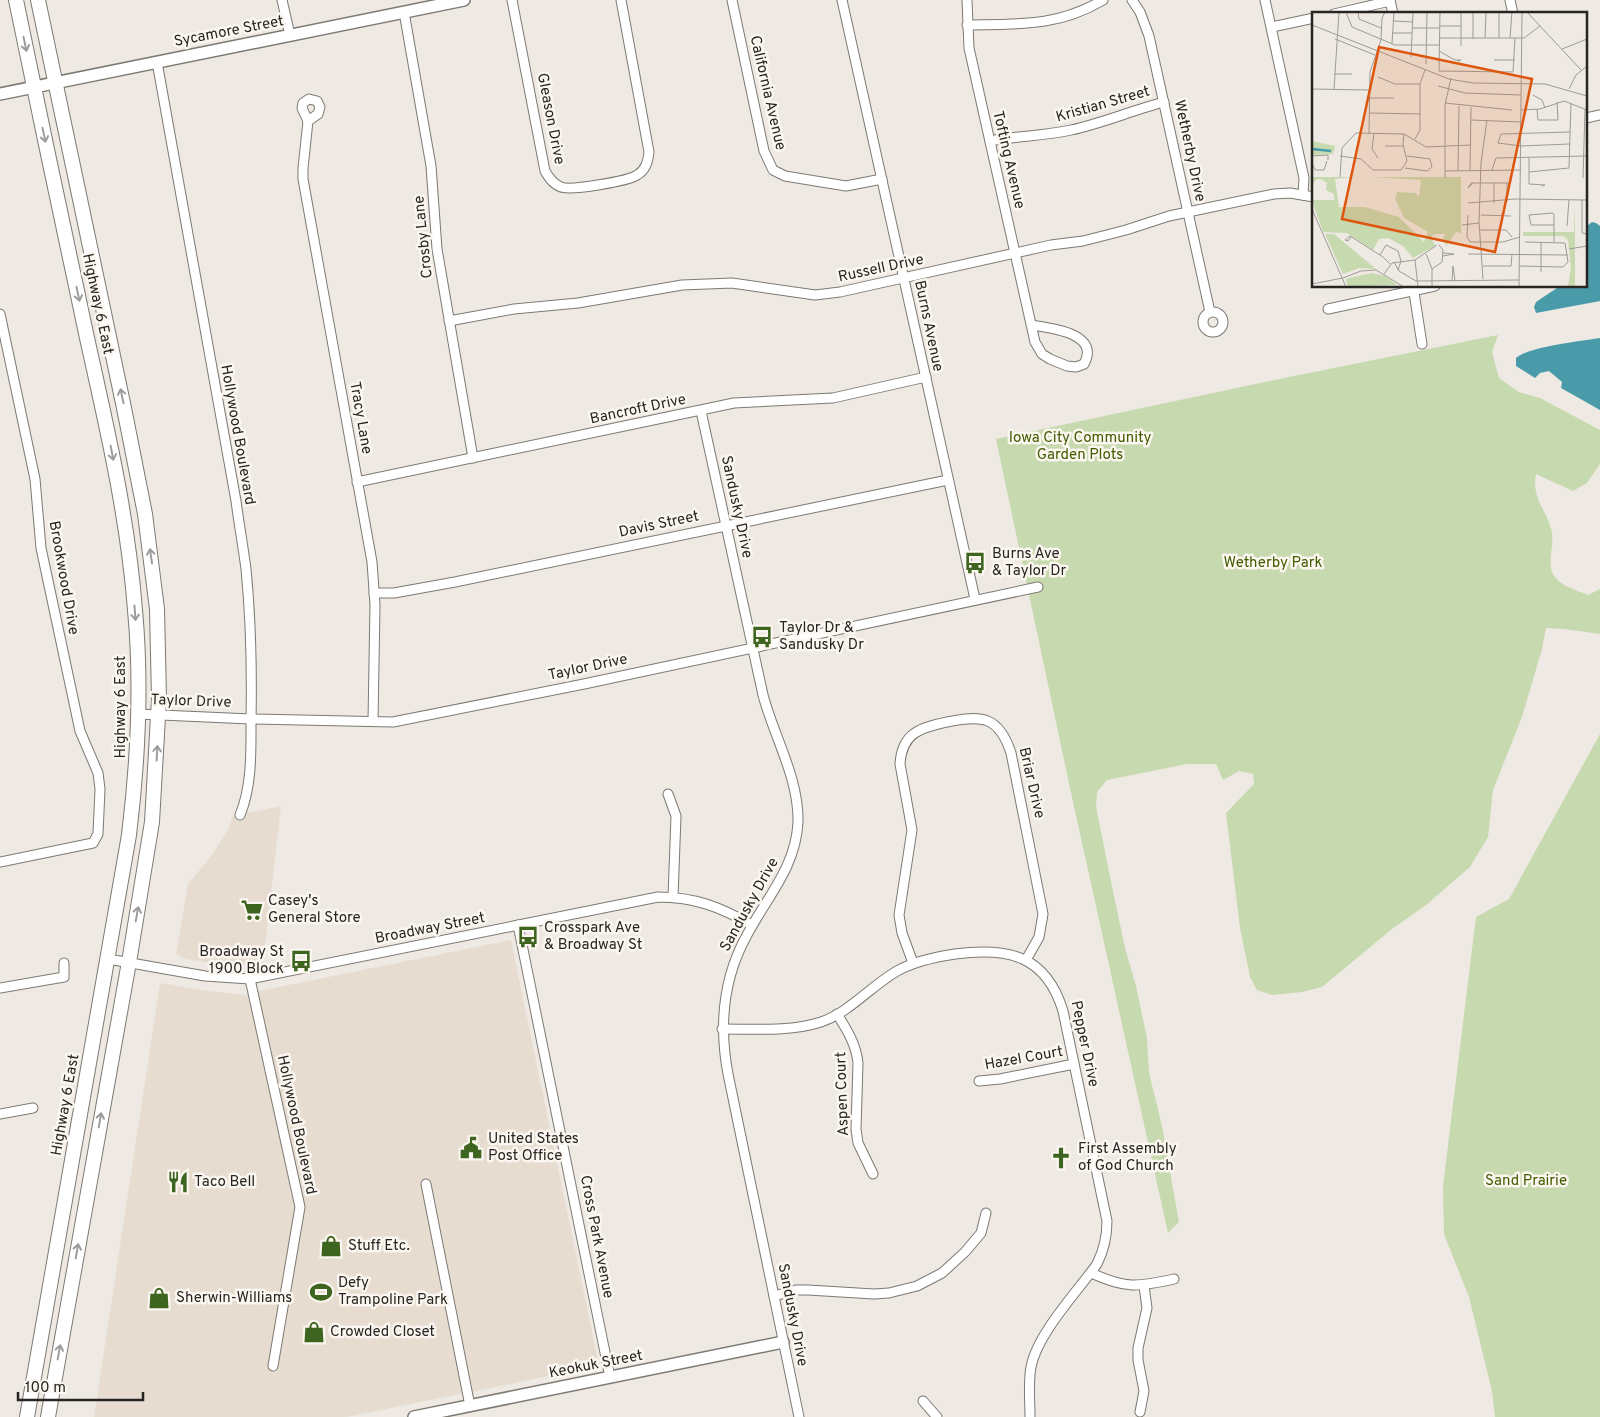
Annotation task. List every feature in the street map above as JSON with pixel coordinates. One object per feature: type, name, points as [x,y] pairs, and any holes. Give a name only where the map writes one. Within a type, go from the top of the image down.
[{"type":"main road","name":"Highway 6 East","points":[[16,0],[104,413],[124,520],[136,612],[138,714],[136,780],[129,836],[27,1417]]},
{"type":"main road","name":"Highway 6 East","points":[[38,0],[122,398],[144,514],[157,609],[159,715],[152,822],[48,1417]]},
{"type":"street","points":[[282,0],[290,35]]},
{"type":"street","name":"Sycamore Street","points":[[0,94],[464,0]]},
{"type":"street","name":"Gleason Drive","points":[[512,0],[545,171],[554,184],[570,189],[631,179],[643,170],[648,158],[649,152],[622,0]]},
{"type":"street","name":"California Avenue","points":[[732,0],[764,151],[769,166],[785,176],[796,179],[840,185],[882,179]]},
{"type":"street","name":"Burns Avenue","points":[[842,0],[975,599]]},
{"type":"street","name":"Tofting Avenue","points":[[967,0],[969,48],[1030,325],[1035,342],[1042,354],[1067,366],[1084,364],[1087,358],[1087,351],[1085,344],[1080,339],[1055,328],[1030,325]]},
{"type":"street","points":[[967,25],[1044,23],[1074,15],[1104,0]]},
{"type":"street","name":"Wetherby Drive","points":[[1132,0],[1140,12],[1149,36],[1210,312]]},
{"type":"street","points":[[1266,0],[1304,178],[1303,195]]},
{"type":"street","points":[[1343,12],[1390,1]]},
{"type":"street","name":"Crosby Lane","points":[[404,12],[429,151],[437,249],[473,458]]},
{"type":"street","points":[[1272,27],[1312,18]]},
{"type":"street","name":"Hollywood Boulevard","points":[[157,62],[236,501],[246,568],[250,631],[251,756],[247,790],[240,815]]},
{"type":"street","name":"Kristian Street","points":[[990,141],[1069,131],[1164,102]]},
{"type":"street","name":"Tracy Lane","points":[[308,121],[302,168],[303,179],[369,547],[374,593],[373,722]]},
{"type":"street","name":"Russell Drive","points":[[449,321],[514,309],[578,303],[682,285],[732,283],[815,295],[840,292],[1051,244],[1083,241],[1188,211],[1274,194],[1290,193],[1312,197]]},
{"type":"street","points":[[1328,309],[1413,288],[1422,344]]},
{"type":"street","name":"Brookwood Drive","points":[[0,314],[35,479],[41,548],[80,731],[98,773],[100,789],[98,834],[93,844],[0,862]]},
{"type":"street","name":"Bancroft Drive","points":[[357,482],[745,402],[833,398],[926,377]]},
{"type":"street","name":"Sandusky Drive","points":[[701,411],[768,718],[794,788],[798,823],[788,868],[752,925],[738,952],[732,969],[724,1007],[722,1028],[727,1066],[799,1417]]},
{"type":"street","name":"Davis Street","points":[[374,593],[414,590],[948,480]]},
{"type":"street","name":"Taylor Drive","points":[[138,714],[392,722],[1038,587]]},
{"type":"street","name":"Briar Drive","points":[[914,963],[902,933],[899,915],[912,830],[900,764],[901,755],[908,740],[914,733],[924,727],[967,718],[979,718],[998,728],[1007,741],[1011,753],[1042,901],[1043,914],[1039,937],[1026,960]]},
{"type":"street","points":[[668,794],[676,816],[673,897]]},
{"type":"street","name":"Broadway Street","points":[[108,959],[205,976],[250,979],[643,899],[673,897],[711,904],[752,925]]},
{"type":"street","name":"Cross Park Avenue","points":[[518,925],[610,1378]]},
{"type":"street","name":"Pepper Drive","points":[[722,1028],[784,1028],[821,1022],[837,1014],[897,972],[914,963],[934,958],[978,952],[999,952],[1026,960],[1053,985],[1059,997],[1074,1064],[1107,1221],[1107,1232],[1103,1253],[1091,1273],[1045,1334],[1034,1355],[1030,1378],[1030,1417]]},
{"type":"street","points":[[0,988],[64,977],[64,963]]},
{"type":"street","name":"Hollywood Boulevard","points":[[250,979],[300,1207],[273,1366]]},
{"type":"street","name":"Aspen Court","points":[[837,1014],[854,1043],[857,1054],[856,1129],[858,1143],[873,1174]]},
{"type":"street","name":"Hazel Court","points":[[979,1081],[1000,1079],[1074,1064]]},
{"type":"street","points":[[0,1114],[33,1108]]},
{"type":"street","points":[[426,1184],[470,1406]]},
{"type":"street","points":[[774,1296],[796,1290],[889,1293],[917,1286],[942,1273],[965,1252],[981,1233],[986,1214]]},
{"type":"street","points":[[1091,1273],[1110,1282],[1122,1285],[1144,1286],[1174,1279]]},
{"type":"street","points":[[1140,1412],[1144,1391],[1138,1360],[1138,1348],[1147,1308],[1144,1286]]},
{"type":"street","name":"Keokuk Street","points":[[414,1417],[783,1342]]},
{"type":"street","points":[[923,1401],[937,1417]]},
{"type":"shaded area","points":[[281,806],[263,963],[232,966],[185,959],[176,954],[188,884],[212,855],[230,826],[232,816]]},
{"type":"shaded area","points":[[511,940],[599,1366],[346,1417],[94,1417],[160,983],[245,995]]},
{"type":"green space","name":"Wetherby Park","points":[[1498,335],[1492,352],[1499,378],[1519,392],[1540,398],[1600,430],[1600,464],[1587,483],[1573,491],[1536,474],[1535,483],[1538,498],[1552,533],[1551,563],[1554,577],[1562,584],[1588,595],[1600,589],[1600,634],[1546,628],[1542,649],[1522,717],[1493,790],[1488,837],[1470,867],[1426,905],[1392,929],[1322,987],[1302,992],[1272,995],[1257,990],[1250,977],[1240,928],[1226,813],[1254,784],[1253,774],[1239,771],[1223,780],[1216,764],[1187,764],[1107,780],[1097,792],[1096,807],[1125,948],[1136,986],[1147,1038],[1149,1073],[1162,1126],[1179,1222],[1168,1233],[1070,788],[996,439]]},
{"type":"green space","name":"Sand Prairie","points":[[1600,734],[1600,1417],[1495,1417],[1492,1391],[1469,1297],[1444,1234],[1443,1186],[1476,917],[1509,899]]},
{"type":"water","points":[[1592,222],[1600,226],[1600,301],[1536,313],[1534,307],[1536,302],[1557,288],[1588,288],[1588,225]]},
{"type":"water","points":[[1600,338],[1600,410],[1561,388],[1562,382],[1549,371],[1540,373],[1535,378],[1516,366],[1516,358],[1531,351]]},
{"type":"place","name":"Burns Ave & Taylor Dr","points":[[975,563]]},
{"type":"place","name":"Taylor Dr & Sandusky Dr","points":[[762,637]]},
{"type":"place","name":"Casey's General Store","points":[[252,910]]},
{"type":"place","name":"Crosspark Ave & Broadway St","points":[[528,937]]},
{"type":"place","name":"Broadway St 1900 Block","points":[[301,961]]},
{"type":"place","name":"United States Post Office","points":[[471,1148]]},
{"type":"place","name":"First Assembly of God Church","points":[[1061,1158]]},
{"type":"place","name":"Taco Bell","points":[[178,1182]]},
{"type":"place","name":"Stuff Etc.","points":[[331,1246]]},
{"type":"place","name":"Defy Trampoline Park","points":[[321,1292]]},
{"type":"place","name":"Sherwin-Williams","points":[[159,1298]]},
{"type":"place","name":"Crowded Closet","points":[[314,1332]]},
{"type":"park label","name":"Iowa City Community Garden Plots","points":[[1080,446]]}]
